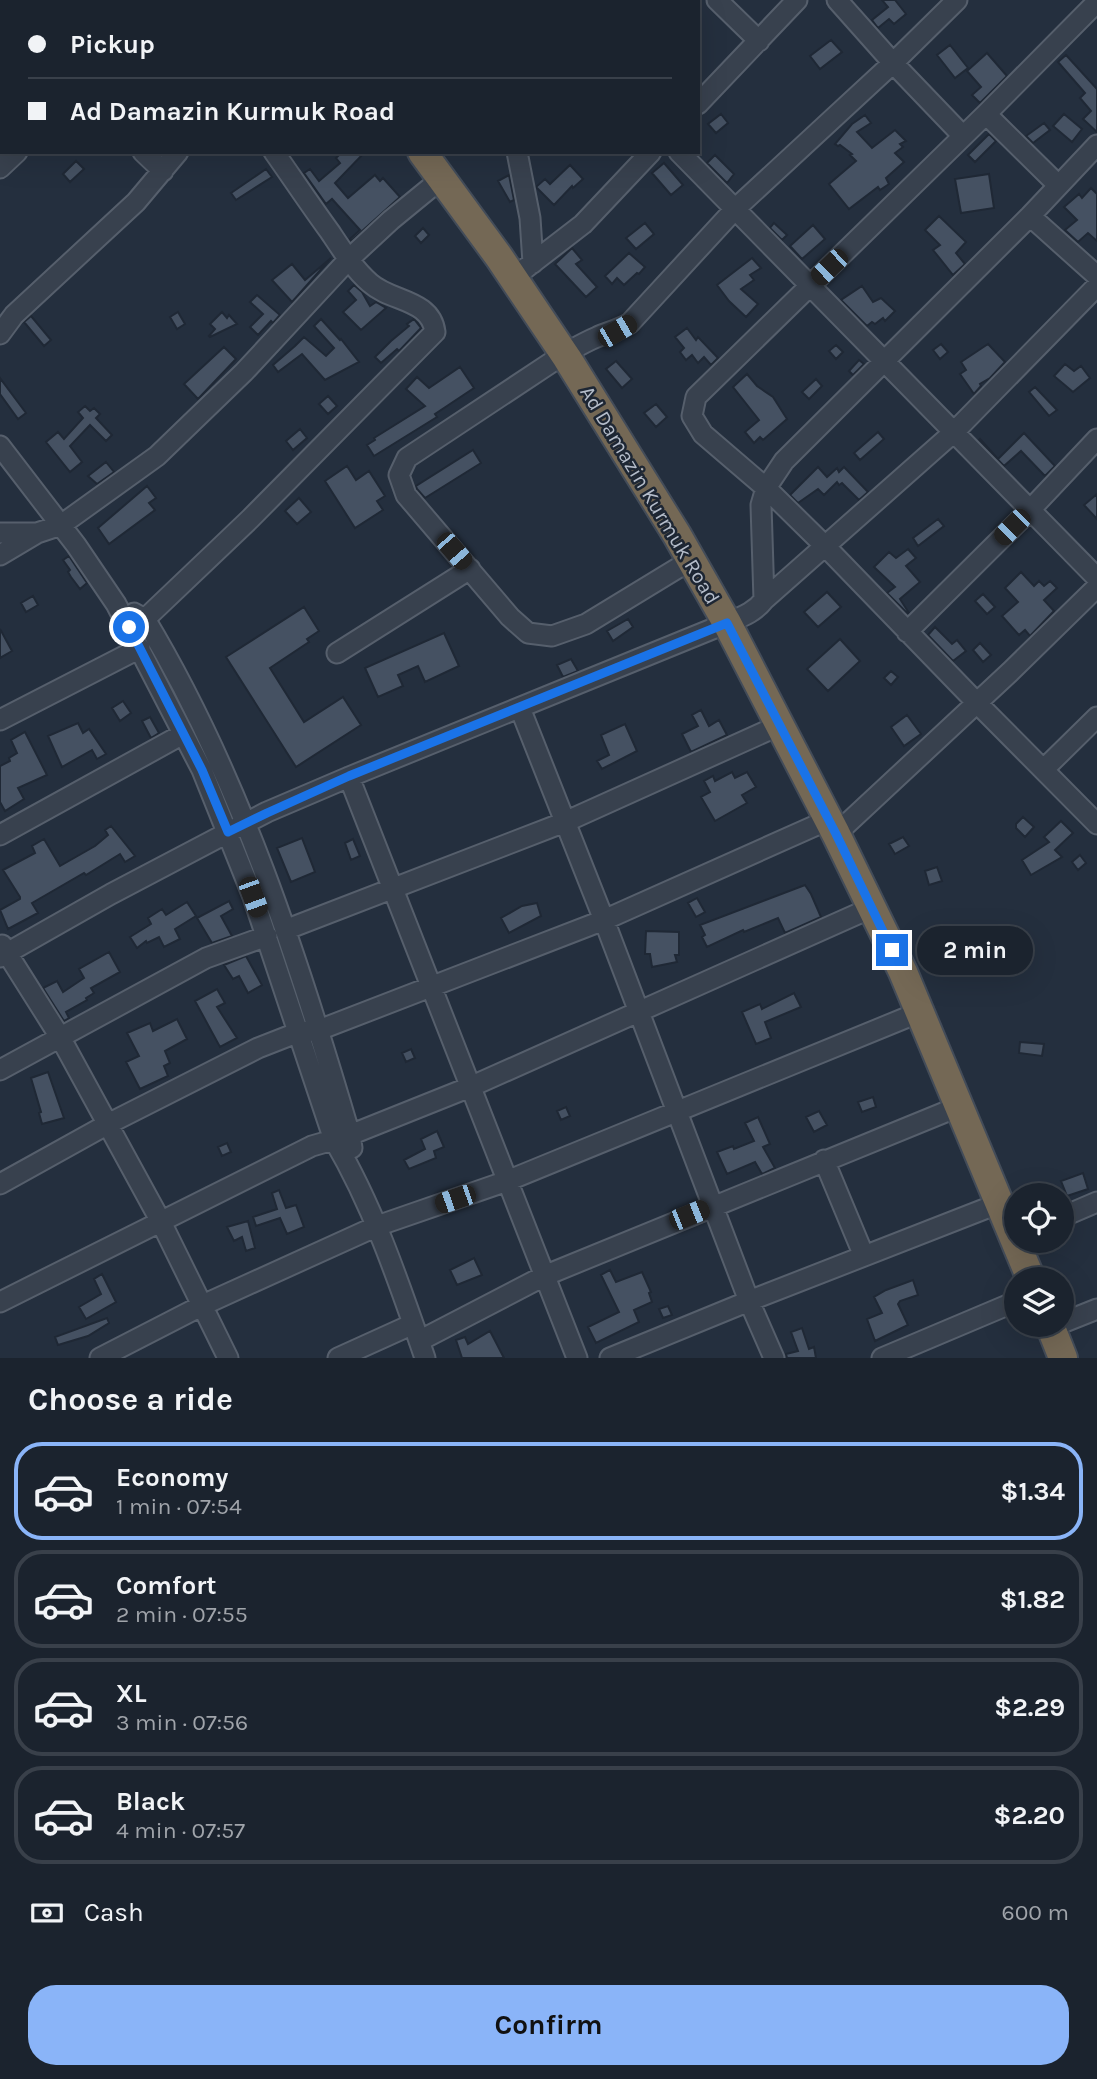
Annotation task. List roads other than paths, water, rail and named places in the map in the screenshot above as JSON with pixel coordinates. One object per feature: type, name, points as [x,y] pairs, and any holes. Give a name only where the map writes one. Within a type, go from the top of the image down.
[{"type":"highway","name":"Ad Damazin Kurmuk Road","points":[[423,154],[441,179],[523,271],[564,354],[727,623],[903,972],[1004,1212]]},
{"type":"highway","points":[[1058,1337],[1063,1358]]},
{"type":"street","points":[[717,0],[759,41]]},
{"type":"street","points":[[700,102],[797,0]]},
{"type":"street","points":[[837,0],[963,136]]},
{"type":"street","points":[[691,560],[586,624],[552,636],[528,633],[510,617],[406,495],[399,475],[407,458],[564,354],[630,323],[734,209],[893,63],[957,0]]},
{"type":"street","points":[[1097,2],[696,397],[692,416],[703,433],[766,488],[825,546],[906,632],[1097,824]]},
{"type":"street","points":[[986,114],[1058,185]]},
{"type":"street","points":[[764,600],[761,505],[766,488],[784,461],[1030,216],[1097,145]]},
{"type":"street","points":[[0,168],[15,154]]},
{"type":"street","points":[[146,154],[163,171]]},
{"type":"street","points":[[0,334],[14,315],[136,202],[176,154]]},
{"type":"street","points":[[137,623],[250,519],[435,332],[434,322],[425,310],[379,291],[369,282],[349,259],[275,154]]},
{"type":"street","points":[[517,154],[530,218],[523,271]]},
{"type":"street","points":[[523,271],[583,224],[650,154]]},
{"type":"street","points":[[681,154],[1097,578]]},
{"type":"street","points":[[0,555],[37,533],[61,525],[157,456],[244,372],[349,259],[441,179]]},
{"type":"street","points":[[1030,216],[1097,276]]},
{"type":"street","points":[[228,1358],[160,1220],[60,1037],[2,951],[267,813],[349,776],[750,613],[954,432],[1097,286]]},
{"type":"street","points":[[906,632],[1030,510],[1097,439]]},
{"type":"street","points":[[0,446],[61,525],[116,604],[137,623],[191,705],[236,829]]},
{"type":"street","points":[[0,533],[37,533]]},
{"type":"street","points":[[337,653],[470,569]]},
{"type":"street","points":[[0,1184],[108,1124],[258,1048],[299,1032],[320,1030],[604,920],[832,827],[977,703],[1097,587]]},
{"type":"street","points":[[137,623],[140,648],[183,734],[272,890],[276,933],[299,1032],[342,1137],[355,1177],[377,1226],[419,1341]]},
{"type":"street","points":[[0,720],[140,648]]},
{"type":"street","points":[[520,708],[749,1301],[774,1358]]},
{"type":"street","points":[[1044,769],[1097,717]]},
{"type":"street","points":[[0,1070],[206,958],[565,822],[779,725]]},
{"type":"street","points":[[0,835],[183,734]]},
{"type":"street","points":[[349,776],[577,1358]]},
{"type":"street","points":[[0,1302],[312,1146],[470,1087],[872,908]]},
{"type":"street","points":[[276,933],[320,1030],[342,1137]]},
{"type":"street","points":[[100,1358],[203,1305],[377,1226],[507,1181],[920,1012]]},
{"type":"street","points":[[338,1358],[419,1341],[544,1276],[960,1106]]},
{"type":"street","points":[[824,1160],[864,1256]]},
{"type":"street","points":[[1074,1212],[1097,1202]]},
{"type":"street","points":[[610,1358],[1000,1203]]},
{"type":"street","points":[[881,1358],[1004,1306]]},
{"type":"street","points":[[1074,1318],[1097,1309]]}]
